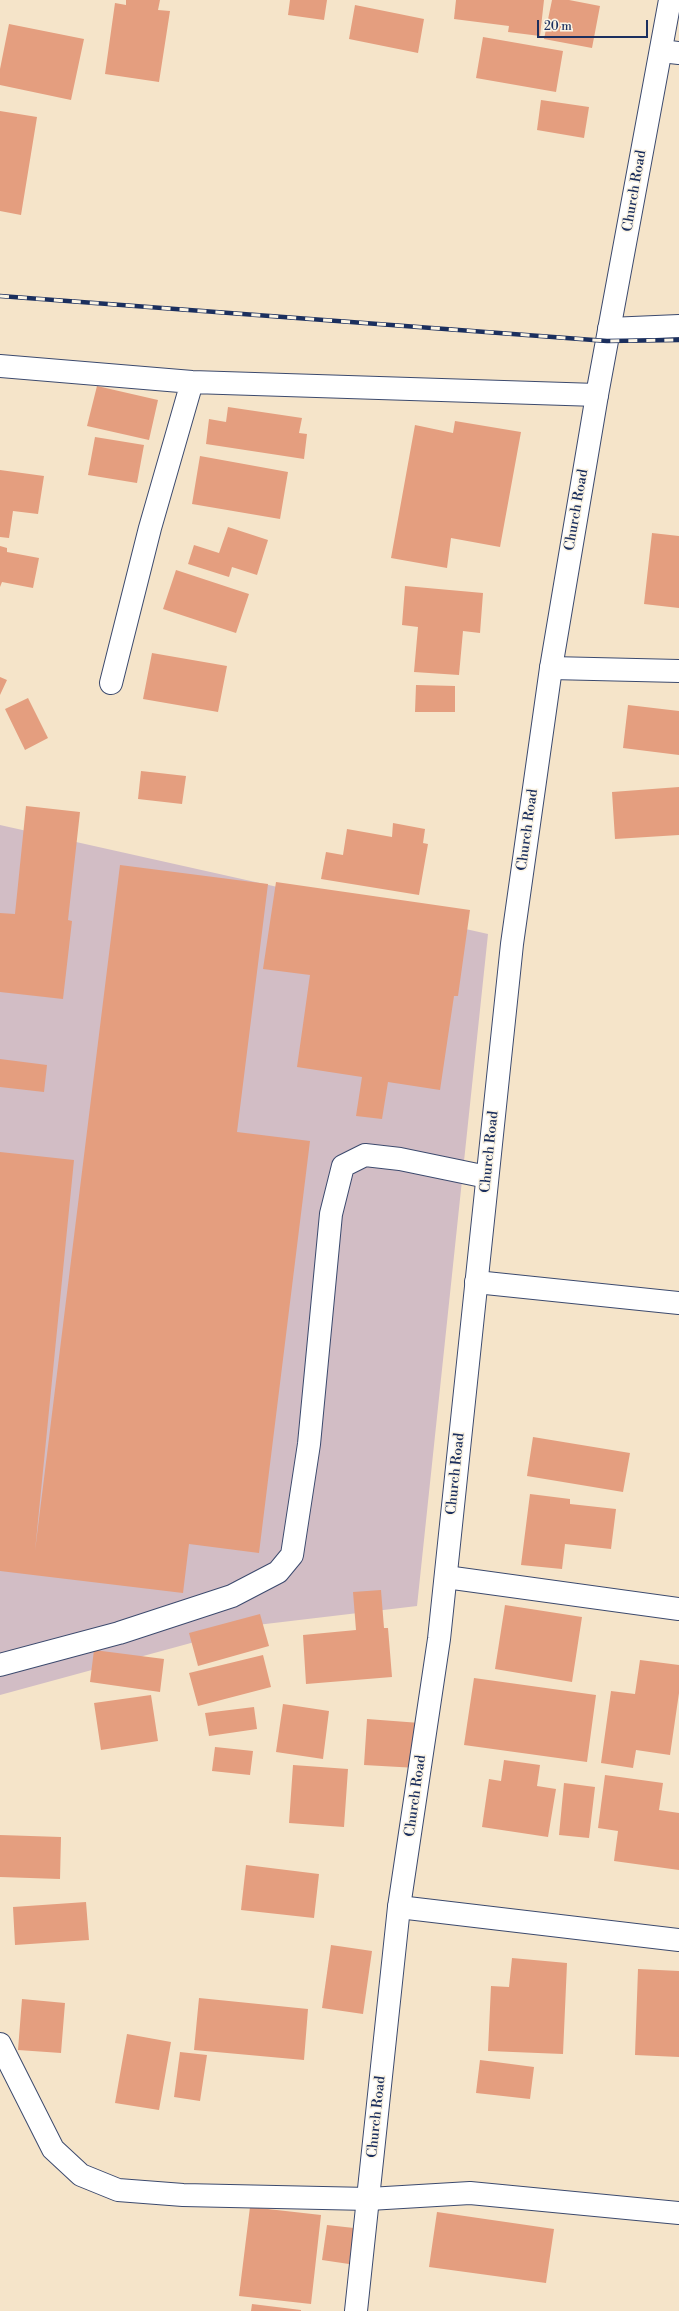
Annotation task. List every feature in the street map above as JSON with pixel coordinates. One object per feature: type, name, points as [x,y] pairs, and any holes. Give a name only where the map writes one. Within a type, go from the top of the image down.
[{"type":"street","name":"Church Road","points":[[356,2311],[399,1907],[439,1639],[446,1578],[512,944],[551,668],[597,396],[609,329],[670,52],[670,0]]},
{"type":"street","points":[[609,329],[679,326]]},
{"type":"street","points":[[0,366],[192,382],[597,396]]},
{"type":"street","points":[[111,683],[150,528],[192,382]]},
{"type":"street","points":[[551,668],[679,671]]},
{"type":"street","points":[[0,1666],[119,1633],[232,1596],[278,1572],[292,1555],[309,1444],[331,1214],[343,1166],[365,1155],[400,1159],[487,1177]]},
{"type":"street","points":[[476,1282],[679,1303]]},
{"type":"street","points":[[446,1578],[679,1609]]},
{"type":"street","points":[[399,1907],[679,1940]]},
{"type":"street","points":[[0,2044],[53,2149],[81,2175],[118,2190],[183,2195],[369,2199],[470,2193],[679,2213]]},
{"type":"shaded area","points":[[0,825],[488,934],[417,1606],[257,1625],[0,1695]]},
{"type":"building","points":[[126,0],[160,0],[158,10],[170,11],[159,82],[105,74],[115,3],[126,5]]},
{"type":"building","points":[[290,0],[327,0],[324,20],[288,15]]},
{"type":"building","points":[[456,0],[544,0],[540,36],[508,32],[509,26],[454,19]]},
{"type":"building","points":[[552,0],[569,0],[600,6],[592,48],[544,39]]},
{"type":"building","points":[[355,5],[424,19],[418,53],[349,39]]},
{"type":"building","points":[[9,24],[84,39],[71,100],[0,85],[0,69]]},
{"type":"building","points":[[483,37],[563,51],[556,92],[476,78]]},
{"type":"building","points":[[541,100],[589,107],[584,138],[537,130]]},
{"type":"building","points":[[0,111],[37,117],[21,215],[0,211]]},
{"type":"building","points":[[97,386],[158,400],[149,440],[87,426]]},
{"type":"building","points":[[228,407],[302,418],[299,433],[307,434],[304,459],[206,444],[209,419],[226,422]]},
{"type":"building","points":[[455,421],[521,432],[500,547],[451,538],[447,568],[391,558],[415,425],[453,433]]},
{"type":"building","points":[[95,437],[144,445],[137,483],[88,475]]},
{"type":"building","points":[[200,456],[288,472],[280,519],[192,504]]},
{"type":"building","points":[[0,470],[44,476],[38,514],[13,511],[9,538],[0,537]]},
{"type":"building","points":[[228,527],[268,540],[257,575],[232,567],[229,577],[188,564],[194,545],[219,553]]},
{"type":"building","points":[[652,533],[679,536],[679,608],[644,604]]},
{"type":"building","points":[[0,546],[7,548],[7,552],[39,558],[33,588],[2,582],[0,587]]},
{"type":"building","points":[[176,570],[249,594],[236,633],[163,609]]},
{"type":"building","points":[[405,586],[483,593],[480,633],[463,631],[459,675],[414,672],[418,627],[402,625]]},
{"type":"building","points":[[152,653],[227,666],[218,712],[143,699]]},
{"type":"building","points":[[0,677],[7,680],[0,695]]},
{"type":"building","points":[[416,685],[455,686],[455,712],[415,712]]},
{"type":"building","points":[[28,698],[48,738],[25,750],[5,709]]},
{"type":"building","points":[[628,705],[679,711],[679,755],[623,748]]},
{"type":"building","points":[[141,771],[186,776],[182,804],[138,799]]},
{"type":"building","points":[[679,787],[679,835],[615,839],[612,792]]},
{"type":"building","points":[[26,806],[80,812],[68,920],[72,921],[63,999],[0,992],[0,913],[15,914]]},
{"type":"building","points":[[393,823],[425,829],[423,843],[428,844],[419,895],[321,879],[326,852],[343,855],[347,829],[392,837]]},
{"type":"building","points":[[120,865],[268,884],[237,1132],[310,1141],[259,1553],[189,1544],[183,1593],[0,1571],[0,1152],[74,1160],[35,1551]]},
{"type":"building","points":[[276,882],[470,910],[458,996],[454,996],[440,1090],[388,1082],[382,1119],[356,1116],[362,1077],[297,1067],[310,975],[263,969]]},
{"type":"building","points":[[0,1059],[47,1065],[44,1092],[0,1087]]},
{"type":"building","points":[[533,1437],[630,1453],[623,1492],[527,1476]]},
{"type":"building","points":[[530,1494],[570,1499],[570,1504],[616,1509],[611,1549],[565,1544],[562,1569],[521,1565]]},
{"type":"building","points":[[381,1590],[384,1628],[388,1628],[392,1677],[306,1684],[303,1635],[356,1630],[353,1592]]},
{"type":"building","points":[[505,1605],[582,1617],[572,1682],[495,1669]]},
{"type":"building","points":[[260,1614],[269,1646],[198,1666],[189,1633]]},
{"type":"building","points":[[94,1650],[164,1659],[160,1692],[90,1682]]},
{"type":"building","points":[[263,1655],[271,1687],[198,1706],[189,1673]]},
{"type":"building","points":[[640,1660],[679,1665],[679,1693],[670,1755],[636,1750],[633,1768],[601,1763],[611,1691],[635,1694]]},
{"type":"building","points":[[474,1678],[596,1695],[587,1762],[464,1745]]},
{"type":"building","points":[[151,1695],[158,1741],[101,1750],[94,1703]]},
{"type":"building","points":[[283,1704],[329,1711],[323,1759],[276,1752]]},
{"type":"building","points":[[254,1707],[257,1729],[209,1736],[205,1713]]},
{"type":"building","points":[[367,1719],[420,1723],[417,1768],[364,1765]]},
{"type":"building","points":[[215,1747],[253,1751],[250,1775],[212,1771]]},
{"type":"building","points":[[504,1760],[540,1765],[537,1786],[556,1789],[548,1837],[482,1827],[489,1779],[501,1781]]},
{"type":"building","points":[[293,1765],[348,1769],[344,1827],[289,1823]]},
{"type":"building","points":[[605,1775],[663,1783],[659,1810],[679,1813],[679,1870],[614,1861],[618,1831],[598,1828]]},
{"type":"building","points":[[564,1783],[595,1787],[589,1838],[559,1835]]},
{"type":"building","points":[[0,1835],[61,1837],[60,1879],[0,1877]]},
{"type":"building","points":[[246,1865],[319,1874],[314,1918],[241,1910]]},
{"type":"building","points":[[86,1902],[89,1940],[15,1945],[13,1907]]},
{"type":"building","points":[[331,1945],[372,1951],[363,2014],[322,2008]]},
{"type":"building","points":[[512,1958],[567,1963],[563,2054],[488,2051],[491,1986],[509,1987]]},
{"type":"building","points":[[638,1969],[679,1971],[679,2057],[635,2055]]},
{"type":"building","points":[[199,1998],[308,2009],[304,2060],[194,2050]]},
{"type":"building","points":[[22,1999],[65,2003],[61,2053],[18,2050]]},
{"type":"building","points":[[127,2034],[171,2042],[159,2110],[115,2103]]},
{"type":"building","points":[[180,2052],[207,2055],[200,2101],[174,2097]]},
{"type":"building","points":[[480,2060],[534,2067],[530,2099],[476,2093]]},
{"type":"building","points":[[250,2207],[321,2215],[311,2304],[239,2296]]},
{"type":"building","points":[[437,2212],[554,2229],[546,2283],[429,2267]]},
{"type":"building","points":[[327,2225],[354,2228],[349,2264],[322,2260]]},
{"type":"building","points":[[252,2304],[301,2310],[301,2311],[251,2311]]},
{"type":"railway","points":[[0,296],[607,341],[679,340]]}]
